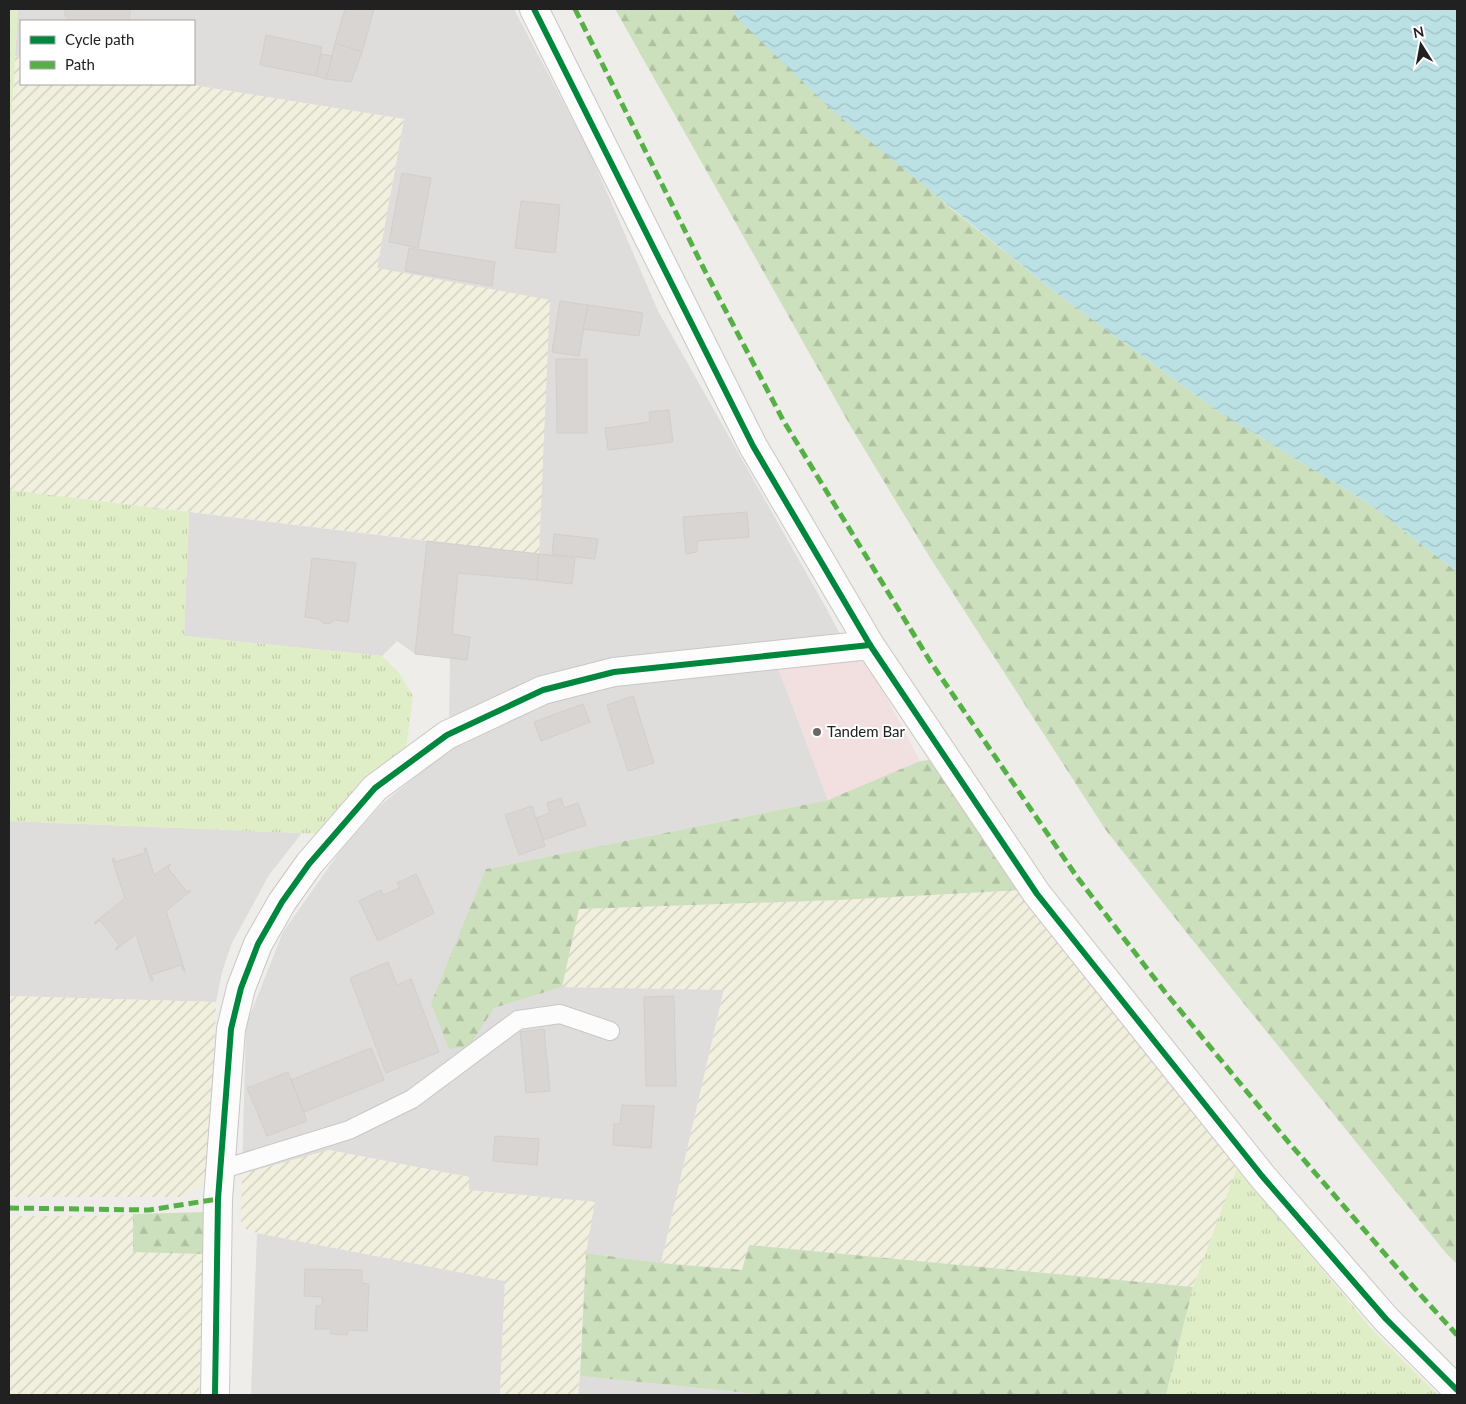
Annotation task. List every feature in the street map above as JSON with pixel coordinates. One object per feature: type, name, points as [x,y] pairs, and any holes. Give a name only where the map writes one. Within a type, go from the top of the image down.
[{"type":"street","points":[[534,9],[753,446],[870,645],[1043,901],[1262,1176],[1386,1319],[1457,1390]]},
{"type":"street","points":[[215,1395],[220,1170],[231,1029],[241,988],[258,944],[282,902],[309,864],[375,788],[447,735],[543,690],[614,672],[870,645]]},
{"type":"lane","points":[[220,1170],[349,1130],[412,1099],[518,1020],[560,1014],[610,1031]]},
{"type":"shaded area","points":[[18,9],[514,9],[590,153],[658,311],[840,634],[609,662],[449,720],[450,658],[415,654],[397,641],[382,656],[184,636],[189,512],[461,545],[377,268],[404,119],[192,85],[195,85],[195,20],[20,20],[20,57],[15,56]]},
{"type":"shaded area","points":[[15,56],[20,57],[20,85],[192,85],[404,119],[377,268],[550,300],[539,554],[9,490],[9,157]]},
{"type":"shaded area","points":[[860,655],[877,679],[920,761],[828,800],[777,665]]},
{"type":"shaded area","points":[[777,665],[828,800],[486,869],[469,1047],[494,1008],[562,987],[724,989],[661,1263],[586,1253],[594,1202],[468,1190],[469,1177],[329,1150],[242,1174],[246,1025],[283,932],[343,847],[382,804],[451,748],[529,707],[597,688]]},
{"type":"shaded area","points":[[9,821],[302,833],[269,875],[232,943],[222,972],[216,1002],[9,996]]},
{"type":"shaded area","points":[[1023,890],[1237,1168],[1193,1287],[749,1245],[742,1270],[661,1263],[724,990],[562,987],[578,909],[839,900]]},
{"type":"shaded area","points":[[9,996],[216,1002],[211,1138],[212,1170],[200,1186],[181,1197],[9,1197]]},
{"type":"shaded area","points":[[329,1150],[469,1177],[469,1190],[595,1202],[586,1253],[578,1395],[500,1395],[505,1281],[257,1233],[241,1227],[242,1174]]},
{"type":"shaded area","points":[[133,1214],[134,1252],[204,1254],[199,1395],[9,1395],[9,1216]]},
{"type":"shaded area","points":[[257,1233],[505,1281],[500,1395],[251,1395]]},
{"type":"shaded area","points":[[580,1376],[766,1395],[578,1395]]},
{"type":"green space","points":[[9,9],[18,9],[9,157]]},
{"type":"green space","points":[[615,9],[731,9],[740,21],[953,210],[1056,293],[1219,412],[1368,503],[1457,572],[1457,1264],[1445,1252],[1190,937],[1105,829],[929,556],[851,427]]},
{"type":"green space","points":[[9,490],[189,512],[184,636],[382,656],[400,674],[413,696],[406,749],[322,834],[9,821]]},
{"type":"green space","points":[[929,760],[1023,890],[839,900],[579,909],[562,987],[494,1008],[469,1047],[449,1049],[431,1003],[486,869],[828,800],[920,761]]},
{"type":"green space","points":[[1237,1168],[1376,1334],[1438,1395],[1166,1395],[1193,1287]]},
{"type":"green space","points":[[205,1212],[204,1254],[133,1252],[133,1214]]},
{"type":"green space","points":[[749,1245],[1193,1287],[1166,1395],[766,1395],[580,1376],[586,1253],[661,1263],[742,1270]]},
{"type":"water","points":[[731,9],[1457,9],[1457,572],[1368,503],[1219,412],[1056,293],[834,112],[740,21]]},
{"type":"building","points":[[130,9],[129,20],[69,20],[65,16],[65,10]]},
{"type":"building","points":[[345,9],[374,9],[362,52],[335,43]]},
{"type":"building","points":[[266,35],[322,47],[316,76],[260,65]]},
{"type":"building","points":[[335,43],[362,52],[351,82],[326,79]]},
{"type":"building","points":[[321,54],[332,56],[326,79],[316,76]]},
{"type":"building","points":[[402,173],[431,178],[418,248],[389,242]]},
{"type":"building","points":[[521,201],[560,205],[555,253],[515,248]]},
{"type":"building","points":[[409,248],[495,262],[492,286],[405,271]]},
{"type":"building","points":[[560,301],[588,305],[579,356],[552,352]]},
{"type":"building","points":[[588,305],[643,313],[639,336],[583,329]]},
{"type":"building","points":[[556,359],[587,359],[587,433],[557,433]]},
{"type":"building","points":[[669,410],[673,442],[608,450],[605,428],[650,422],[649,412]]},
{"type":"building","points":[[747,512],[749,537],[697,541],[697,552],[686,554],[683,517]]},
{"type":"building","points":[[554,534],[598,539],[595,559],[552,554]]},
{"type":"building","points":[[427,541],[539,554],[537,580],[458,573],[452,634],[470,637],[467,660],[415,654]]},
{"type":"building","points":[[539,554],[575,558],[572,584],[537,580]]},
{"type":"building","points":[[312,558],[356,563],[348,622],[334,620],[329,624],[323,623],[319,619],[305,617]]},
{"type":"building","points":[[633,696],[654,763],[628,771],[607,705]]},
{"type":"building","points":[[583,704],[590,722],[541,741],[534,722]]},
{"type":"building","points":[[561,798],[564,808],[578,803],[586,825],[543,840],[536,818],[550,813],[547,803]]},
{"type":"building","points":[[532,806],[545,846],[519,855],[505,815]]},
{"type":"building","points":[[144,848],[146,848],[154,875],[170,864],[168,868],[187,892],[191,891],[166,911],[185,971],[183,971],[181,965],[151,975],[153,980],[151,981],[136,934],[116,950],[119,945],[100,920],[94,923],[125,898],[112,859],[114,858],[115,862],[145,853]]},
{"type":"building","points":[[416,874],[434,913],[378,941],[359,901],[381,890],[383,895],[400,888],[397,883]]},
{"type":"building","points":[[388,962],[397,985],[411,979],[439,1052],[386,1073],[350,978]]},
{"type":"building","points":[[674,996],[676,1086],[646,1086],[644,997]]},
{"type":"building","points":[[544,1029],[550,1091],[526,1093],[520,1032]]},
{"type":"building","points":[[371,1048],[384,1080],[304,1112],[291,1080]]},
{"type":"building","points":[[288,1072],[307,1121],[267,1136],[247,1088]]},
{"type":"building","points":[[622,1105],[654,1106],[651,1148],[613,1145],[614,1124],[620,1124]]},
{"type":"building","points":[[495,1136],[539,1139],[537,1165],[493,1161]]},
{"type":"building","points":[[305,1269],[362,1270],[362,1283],[369,1284],[367,1331],[348,1330],[347,1335],[331,1334],[331,1329],[315,1329],[316,1306],[322,1306],[322,1297],[304,1296]]},
{"type":"marked path","points":[[575,9],[705,271],[783,420],[930,661],[1077,877],[1165,992],[1285,1138],[1457,1335]]},
{"type":"marked path","points":[[9,1208],[149,1210],[218,1199]]},
{"type":"cycle path","points":[[534,9],[753,446],[870,645],[1037,894],[1262,1176],[1386,1319],[1457,1390]]},
{"type":"cycle path","points":[[215,1395],[218,1199],[231,1029],[241,988],[258,944],[282,902],[309,864],[375,788],[447,735],[543,690],[614,672],[870,645]]},
{"type":"place","name":"Tandem Bar","points":[[817,732]]}]
